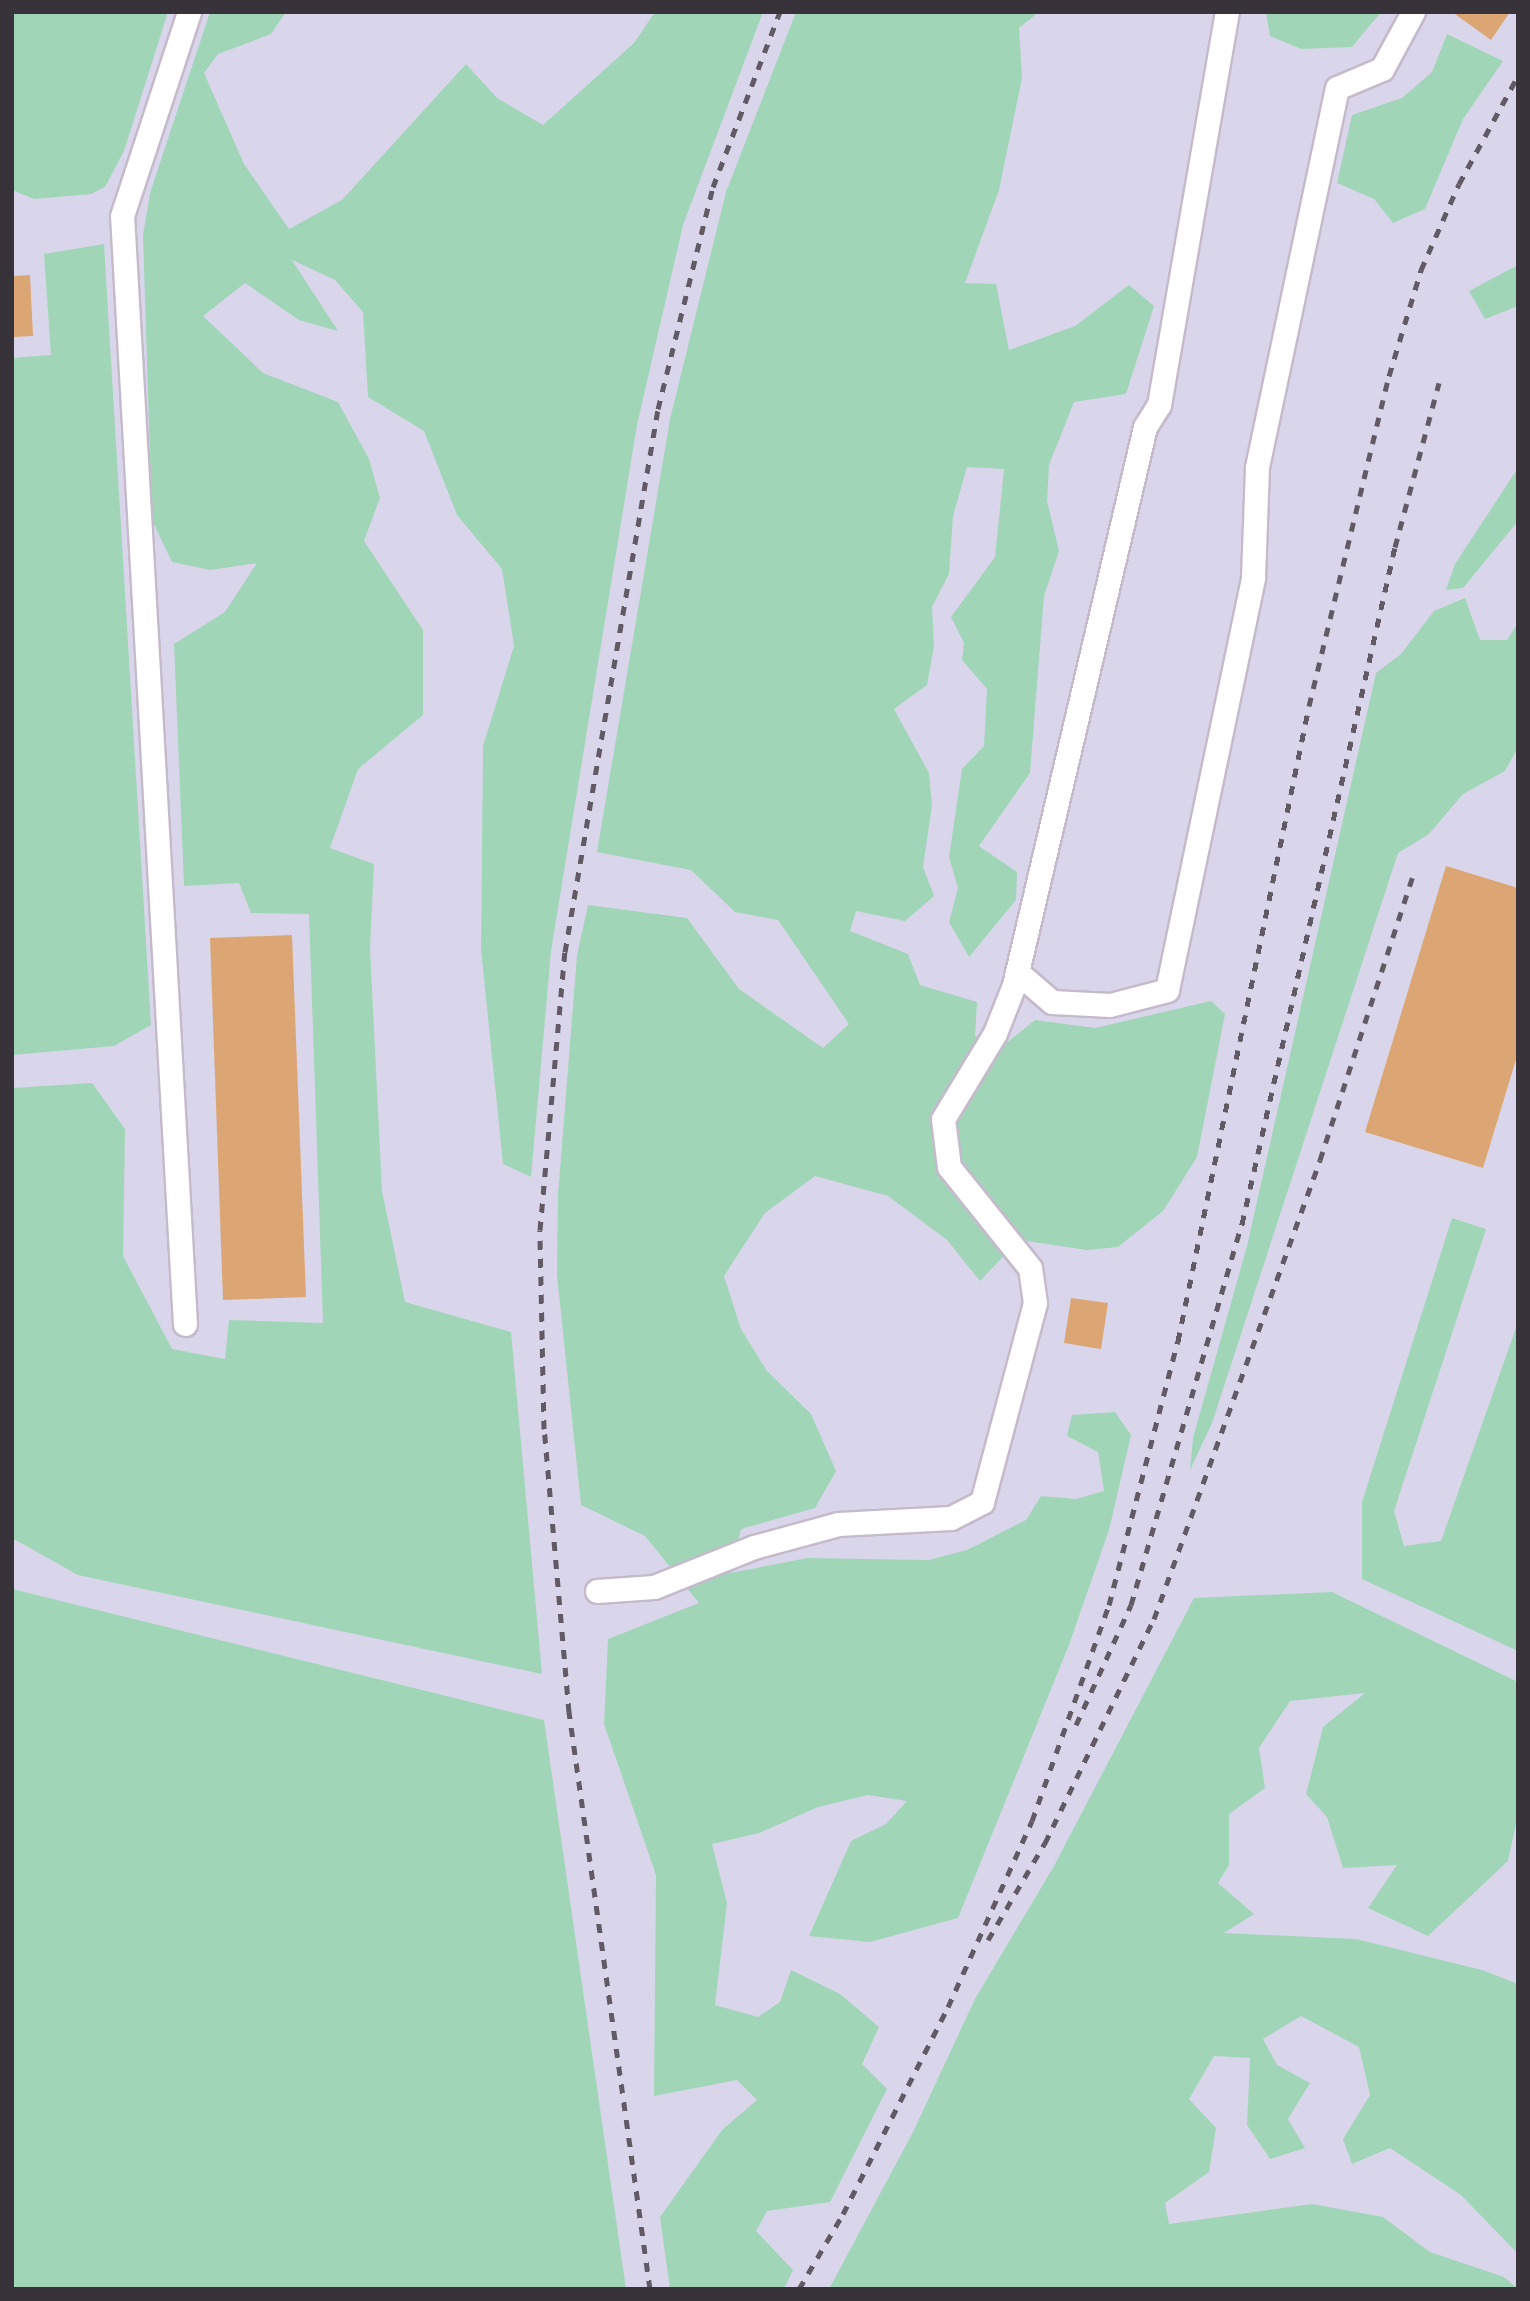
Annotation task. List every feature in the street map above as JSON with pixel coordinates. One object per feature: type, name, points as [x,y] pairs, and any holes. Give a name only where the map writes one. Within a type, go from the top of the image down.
[{"type":"lane","points":[[185,1324],[122,216],[189,12]]},
{"type":"lane","points":[[597,1591],[654,1587],[754,1547],[838,1524],[951,1518],[982,1502],[1035,1303],[1030,1268],[949,1167],[943,1119],[995,1033],[1017,972],[1145,427],[1159,405],[1227,12]]},
{"type":"lane","points":[[1017,972],[1052,1002],[1110,1005],[1167,990],[1253,577],[1256,467],[1337,88],[1382,69],[1413,12]]},
{"type":"shaded area","points":[[12,12],[1518,12],[1518,2289],[12,2289]]},
{"type":"green space","points":[[12,12],[168,12],[124,151],[105,187],[91,194],[34,199],[12,190]]},
{"type":"green space","points":[[210,12],[286,12],[271,34],[218,54],[204,73],[244,164],[289,229],[342,200],[466,64],[497,98],[543,125],[634,43],[655,12],[763,12],[683,225],[637,425],[551,951],[531,1177],[503,1164],[481,949],[483,746],[514,646],[502,569],[457,515],[424,431],[368,397],[363,312],[335,280],[292,260],[338,331],[299,320],[245,283],[203,316],[263,373],[338,402],[369,459],[380,498],[364,541],[423,630],[423,715],[358,769],[330,848],[374,864],[370,949],[382,1191],[405,1302],[511,1332],[542,1674],[78,1575],[12,1538],[12,1088],[92,1083],[125,1129],[123,1256],[172,1349],[225,1359],[229,1320],[323,1323],[309,914],[251,913],[239,883],[184,886],[174,644],[225,612],[257,563],[210,570],[172,562],[152,520],[143,235],[150,193]]},
{"type":"green space","points":[[796,12],[1039,12],[1019,28],[1022,78],[999,190],[965,283],[996,284],[1009,350],[1075,326],[1129,285],[1154,306],[1126,394],[1074,402],[1049,465],[1047,501],[1059,551],[1044,596],[1030,773],[979,846],[1017,872],[1016,900],[969,957],[949,922],[958,888],[949,857],[962,769],[984,746],[987,689],[962,660],[964,643],[951,617],[995,557],[1004,469],[967,467],[953,516],[949,574],[932,607],[934,646],[927,685],[894,709],[929,773],[932,805],[923,867],[934,896],[905,921],[856,911],[850,931],[908,954],[920,985],[977,1002],[975,1036],[1005,1044],[1035,1020],[1095,1028],[1211,1001],[1225,1014],[1197,1157],[1163,1211],[1118,1247],[1087,1250],[1019,1240],[980,1281],[947,1240],[888,1196],[815,1176],[765,1213],[724,1276],[741,1329],[767,1371],[811,1414],[836,1471],[815,1508],[741,1529],[730,1573],[807,1558],[929,1560],[967,1550],[1026,1520],[1041,1496],[1076,1499],[1104,1491],[1098,1452],[1067,1436],[1072,1415],[1115,1412],[1131,1435],[1109,1530],[1069,1645],[958,1918],[870,1942],[809,1936],[851,1841],[886,1824],[907,1801],[868,1795],[818,1807],[759,1833],[712,1844],[727,1903],[715,2005],[758,2017],[780,2002],[791,1970],[840,1994],[879,2027],[862,2064],[887,2089],[830,2202],[767,2211],[756,2231],[793,2270],[784,2289],[670,2289],[660,2217],[722,2130],[757,2100],[737,2080],[654,2096],[656,1875],[604,1724],[608,1639],[699,1603],[645,1536],[581,1505],[557,1275],[558,1195],[577,955],[588,905],[687,918],[739,989],[823,1048],[849,1024],[778,920],[735,912],[691,870],[597,852],[670,419],[726,192]]},
{"type":"green space","points":[[1266,12],[1381,12],[1352,47],[1301,49],[1270,36]]},
{"type":"green space","points":[[1447,34],[1503,61],[1463,119],[1425,209],[1393,223],[1374,199],[1337,183],[1352,115],[1402,98],[1432,72]]},
{"type":"green space","points":[[104,244],[151,1025],[114,1046],[12,1055],[12,358],[51,355],[44,254]]},
{"type":"green space","points":[[1518,265],[1518,306],[1485,319],[1469,291]]},
{"type":"green space","points":[[1518,468],[1518,521],[1463,588],[1446,590],[1455,564]]},
{"type":"green space","points":[[1465,598],[1480,640],[1507,640],[1518,623],[1518,747],[1505,771],[1463,794],[1429,834],[1398,853],[1212,1423],[1190,1470],[1193,1438],[1247,1246],[1376,673],[1401,654],[1434,611]]},
{"type":"green space","points":[[1452,1218],[1486,1229],[1394,1511],[1404,1546],[1441,1541],[1518,1322],[1518,1651],[1362,1579],[1362,1502]]},
{"type":"green space","points":[[12,1589],[544,1720],[626,2289],[12,2289]]},
{"type":"green space","points":[[1332,1592],[1518,1682],[1518,1814],[1508,1861],[1428,1936],[1368,1908],[1397,1865],[1343,1868],[1327,1817],[1306,1794],[1323,1727],[1365,1693],[1290,1701],[1259,1748],[1265,1788],[1229,1814],[1229,1865],[1218,1883],[1254,1914],[1224,1933],[1356,1939],[1482,1970],[1518,1984],[1518,2254],[1461,2195],[1390,2148],[1352,2164],[1343,2139],[1370,2095],[1359,2047],[1301,2016],[1263,2039],[1277,2065],[1310,2083],[1288,2119],[1305,2148],[1270,2159],[1247,2125],[1250,2058],[1214,2056],[1189,2099],[1216,2128],[1209,2172],[1165,2203],[1169,2224],[1312,2204],[1383,2217],[1430,2252],[1504,2277],[1518,2289],[829,2289],[913,2132],[975,1999],[1054,1866],[1194,1598]]},
{"type":"building","points":[[1452,12],[1510,12],[1491,40]]},
{"type":"building","points":[[30,275],[33,336],[12,337],[12,276]]},
{"type":"building","points":[[1446,866],[1518,888],[1518,1053],[1483,1168],[1365,1132]]},
{"type":"building","points":[[292,935],[306,1297],[223,1300],[210,938]]},
{"type":"building","points":[[1071,1298],[1108,1303],[1101,1349],[1064,1343]]},
{"type":"railway","points":[[650,2289],[569,1712],[544,1429],[540,1230],[565,952],[658,409],[713,187],[780,12]]},
{"type":"railway","points":[[799,2289],[843,2214],[948,2007],[1032,1821],[1109,1605],[1178,1341],[1309,706],[1389,376],[1421,270],[1459,184],[1518,76]]},
{"type":"railway","points":[[1076,1725],[1131,1605],[1242,1224],[1395,547],[1439,383]]},
{"type":"railway","points":[[988,1940],[1045,1843],[1154,1619],[1320,1160],[1414,873]]}]
